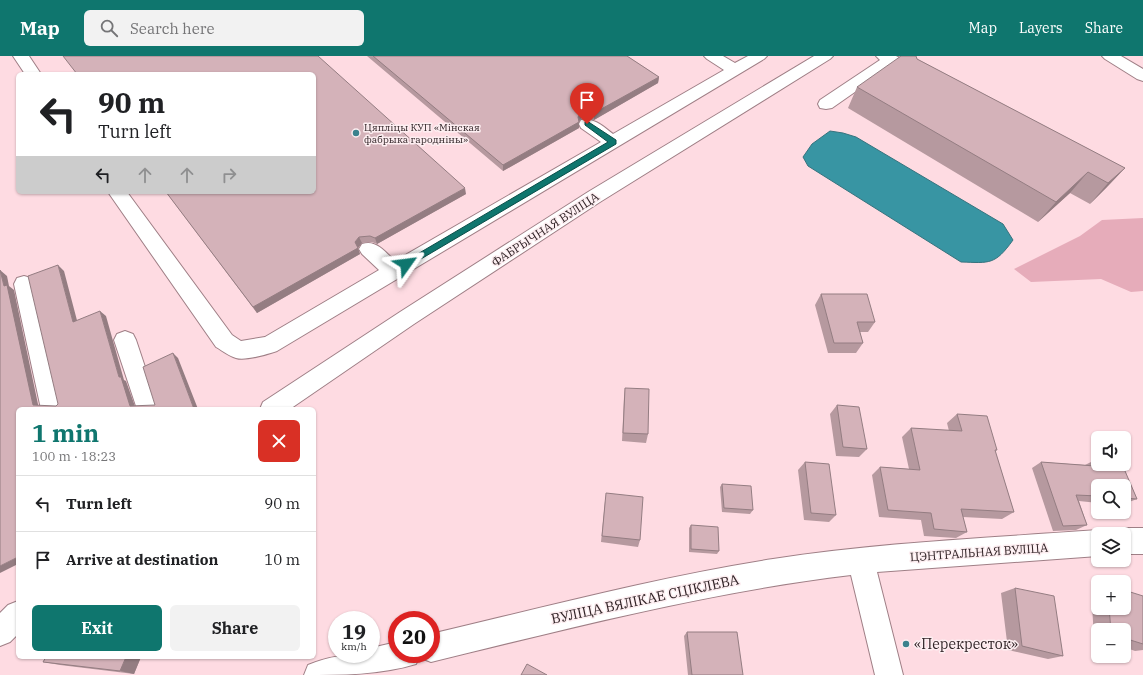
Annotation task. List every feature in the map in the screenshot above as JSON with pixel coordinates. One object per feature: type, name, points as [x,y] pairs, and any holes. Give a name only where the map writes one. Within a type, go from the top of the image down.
[{"type":"street","points":[[21,56],[32,72]]},
{"type":"street","points":[[712,56],[735,70]]},
{"type":"street","points":[[118,194],[224,341],[238,350],[269,345],[759,56]]},
{"type":"street","name":"ФАБРЫЧНАЯ ВУЛІЦА","points":[[274,407],[412,315],[594,197],[825,56]]},
{"type":"street","points":[[1110,56],[1143,76]]},
{"type":"street","points":[[826,104],[888,58],[933,82]]},
{"type":"street","points":[[587,124],[613,142]]},
{"type":"street","points":[[369,249],[393,272]]},
{"type":"street","points":[[24,284],[52,407]]},
{"type":"street","points":[[126,340],[147,407]]},
{"type":"street","points":[[1131,541],[1143,541]]},
{"type":"street","name":"ЦЭНТРАЛЬНАЯ ВУЛІЦА","points":[[861,560],[1091,544]]},
{"type":"street","points":[[861,560],[889,675]]},
{"type":"street","name":"ВУЛІЦА ВЯЛІКАЕ СЦІКЛЕВА","points":[[440,646],[641,597],[772,572],[861,560]]},
{"type":"street","points":[[0,632],[16,617]]},
{"type":"street","points":[[318,675],[388,658]]},
{"type":"shaded area","points":[[1143,218],[1143,291],[1131,292],[1101,279],[1031,282],[1014,269],[1080,236],[1102,220]]},
{"type":"water","points":[[830,131],[856,137],[1003,224],[1013,240],[1001,254],[991,261],[961,262],[808,166],[803,157],[812,144]]},
{"type":"building","name":"Цяпліцы КУП «Мінская фабрыка гародніны»","points":[[63,56],[318,56],[465,188],[375,238],[370,236],[359,237],[355,242],[358,248],[253,307],[168,194],[316,194],[316,72],[75,72]]},
{"type":"building","name":"Цяпліцы КУП «Мінская фабрыка гародніны»","points":[[373,56],[627,56],[659,77],[594,113],[581,112],[578,117],[579,122],[503,165]]},
{"type":"building","points":[[901,56],[916,56],[917,59],[1125,168],[1108,183],[1088,172],[1056,202],[857,87]]},
{"type":"building","points":[[58,265],[73,322],[100,311],[119,377],[121,377],[130,406],[155,405],[143,367],[173,353],[193,407],[16,407],[16,558],[0,566],[0,270],[4,286],[7,285],[33,405],[56,406],[58,404],[28,276]]},
{"type":"building","points":[[821,294],[867,294],[875,322],[857,322],[863,343],[834,343]]},
{"type":"building","points":[[625,388],[649,389],[648,434],[623,433]]},
{"type":"building","points":[[837,405],[859,407],[867,449],[843,447]]},
{"type":"building","points":[[957,414],[987,416],[997,450],[995,450],[1014,512],[961,509],[967,532],[934,529],[931,513],[888,510],[880,467],[920,470],[911,428],[962,431]]},
{"type":"building","points":[[805,462],[829,464],[836,515],[811,513]]},
{"type":"building","points":[[1041,462],[1091,466],[1091,471],[1125,471],[1128,479],[1091,479],[1091,496],[1076,495],[1087,525],[1063,526]]},
{"type":"building","points":[[722,484],[751,486],[753,510],[724,508]]},
{"type":"building","points":[[1131,485],[1137,499],[1131,499]]},
{"type":"building","points":[[606,493],[643,497],[640,540],[602,536]]},
{"type":"building","points":[[691,525],[718,527],[719,551],[691,549]]},
{"type":"building","points":[[1015,588],[1054,596],[1063,656],[1022,646]]},
{"type":"building","points":[[1131,592],[1143,596],[1143,644],[1131,640],[1131,623],[1110,623],[1110,615],[1131,615]]},
{"type":"building","points":[[687,632],[737,632],[743,675],[692,675]]},
{"type":"building","points":[[45,659],[125,659],[120,671],[43,662]]},
{"type":"building","points":[[527,664],[547,675],[521,675]]},
{"type":"place","name":"Цяпліцы КУП «Мінская фабрыка гародніны»","points":[[356,133]]},
{"type":"place","name":"«Перекресток»","points":[[906,644]]},
{"type":"route","points":[[406,264],[613,142],[587,124]]}]
